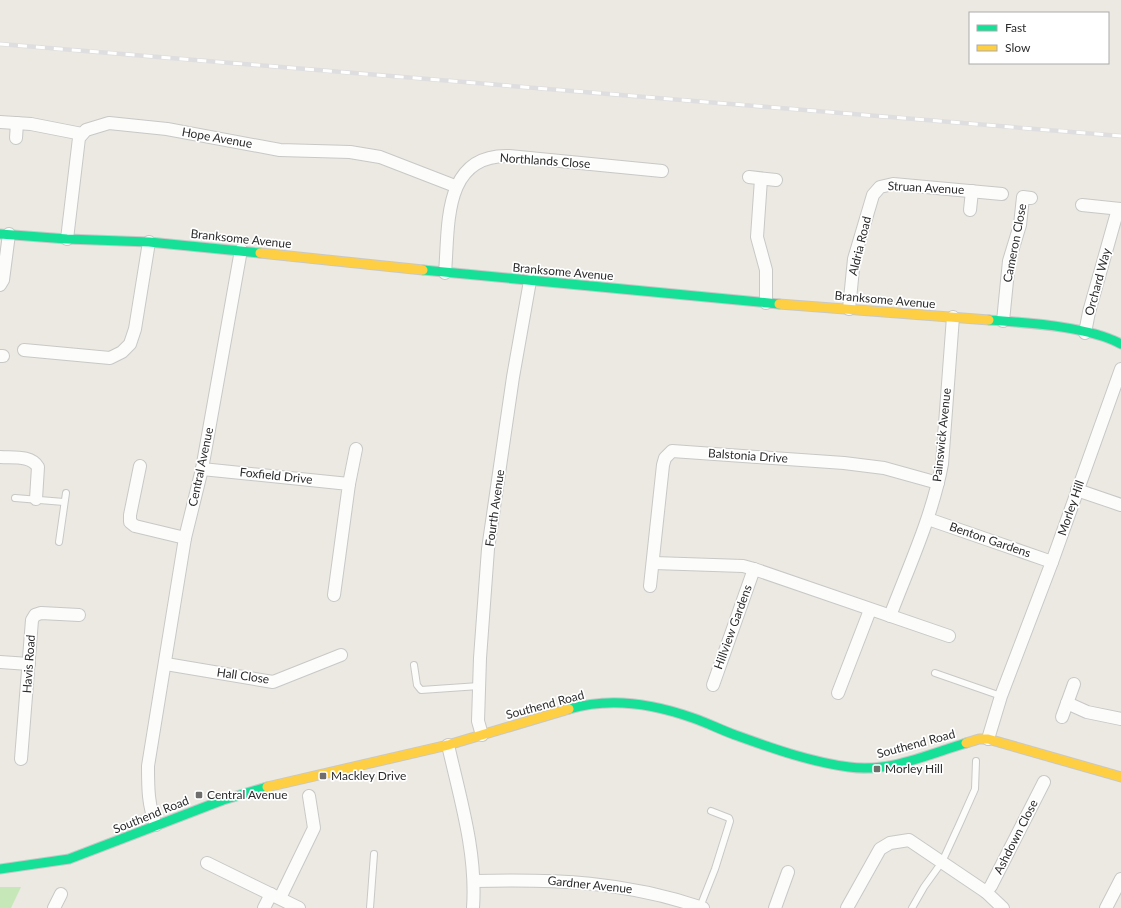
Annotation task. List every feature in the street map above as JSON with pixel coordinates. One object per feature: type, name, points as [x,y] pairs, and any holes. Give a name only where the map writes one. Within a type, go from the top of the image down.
[{"type":"street","points":[[0,122],[17,123],[82,134],[77,144],[67,239]]},
{"type":"street","points":[[16,138],[17,123]]},
{"type":"street","name":"Hope Avenue","points":[[82,134],[100,125],[108,123],[167,129],[280,150],[356,153],[380,157],[455,186]]},
{"type":"street","name":"Northlands Close","points":[[445,273],[451,204],[455,186],[467,171],[483,160],[496,156],[662,171]]},
{"type":"street","points":[[749,177],[776,180]]},
{"type":"street","points":[[761,179],[757,237],[766,270],[766,303]]},
{"type":"street","name":"Struan Avenue","points":[[880,187],[893,184],[1002,194]]},
{"type":"street","name":"Aldria Road","points":[[849,309],[854,259],[873,195],[880,187]]},
{"type":"street","name":"Struan Avenue","points":[[970,210],[972,191]]},
{"type":"street","name":"Cameron Close","points":[[1003,321],[1010,261],[1020,225],[1023,197],[1031,198]]},
{"type":"street","points":[[1082,205],[1120,209]]},
{"type":"street","name":"Orchard Way","points":[[1085,333],[1089,312],[1120,209]]},
{"type":"street","points":[[0,285],[3,280],[5,234]]},
{"type":"street","name":"Branksome Avenue","points":[[5,234],[67,239],[149,242],[241,250],[445,273],[766,303],[1003,321],[1048,326],[1085,333],[1110,338],[1121,344]]},
{"type":"street","points":[[24,350],[110,358],[122,352],[130,344],[135,329],[149,242]]},
{"type":"street","name":"Central Avenue","points":[[156,825],[150,810],[148,797],[148,766],[166,664],[185,538],[202,469],[241,250]]},
{"type":"street","name":"Fourth Avenue","points":[[482,736],[478,721],[479,686],[481,627],[488,549],[513,377],[530,281]]},
{"type":"street","name":"Painswick Avenue","points":[[890,616],[928,519],[938,483],[942,464],[953,317]]},
{"type":"street","name":"Morley Hill","points":[[988,738],[1001,696],[1052,562],[1121,368]]},
{"type":"street","points":[[334,595],[349,484],[356,449]]},
{"type":"street","name":"Balstonia Drive","points":[[650,586],[654,563],[663,465],[665,458],[672,451],[844,463],[884,468],[938,483]]},
{"type":"street","points":[[0,457],[29,459],[35,463],[38,467],[36,499]]},
{"type":"street","points":[[140,466],[130,515],[130,522],[135,526],[185,538]]},
{"type":"street","name":"Foxfield Drive","points":[[202,469],[349,484]]},
{"type":"street","points":[[1077,490],[1121,505]]},
{"type":"street","name":"Benton Gardens","points":[[928,519],[1052,562]]},
{"type":"street","points":[[654,563],[743,566],[949,636]]},
{"type":"street","name":"Hillview Gardens","points":[[713,685],[754,569]]},
{"type":"street","points":[[838,693],[870,610]]},
{"type":"street","name":"Havis Road","points":[[21,759],[32,620],[35,615],[41,613],[79,615]]},
{"type":"street","name":"Hall Close","points":[[166,664],[273,682],[341,655]]},
{"type":"street","points":[[0,662],[29,664]]},
{"type":"street","points":[[1062,717],[1074,684]]},
{"type":"street","name":"Southend Road","points":[[0,869],[70,859],[223,800],[263,788],[448,745],[579,706],[615,702],[661,708],[694,718],[737,736],[792,754],[849,767],[870,768],[890,766],[979,739],[988,738],[1121,778]]},
{"type":"street","points":[[1067,703],[1087,712],[1121,719]]},
{"type":"street","points":[[448,745],[469,837],[474,881],[473,908]]},
{"type":"street","name":"Ashdown Close","points":[[986,892],[991,886],[1044,782]]},
{"type":"street","points":[[264,908],[275,896],[314,828],[309,796]]},
{"type":"street","points":[[847,908],[880,849],[890,843],[909,840],[986,892],[1003,908]]},
{"type":"street","points":[[207,863],[299,908]]},
{"type":"street","points":[[775,908],[788,872]]},
{"type":"street","points":[[1106,908],[1117,898],[1121,879]]},
{"type":"street","name":"Gardner Avenue","points":[[474,881],[534,880],[592,883],[639,890],[679,900],[701,908]]},
{"type":"street","points":[[54,908],[60,894]]},
{"type":"lane","points":[[59,542],[66,493]]},
{"type":"lane","points":[[15,498],[64,502]]},
{"type":"lane","points":[[414,665],[417,685],[421,690],[479,686]]},
{"type":"lane","points":[[935,673],[1001,696]]},
{"type":"lane","points":[[912,908],[924,887],[942,862],[975,789],[976,761]]},
{"type":"lane","points":[[701,908],[730,821],[729,818],[711,811]]},
{"type":"lane","points":[[370,908],[374,854]]},
{"type":"green space","points":[[0,887],[21,887],[11,908],[0,908]]},
{"type":"railway","points":[[0,44],[1121,136]]},
{"type":"traffic: fast","points":[[0,234],[67,239],[149,242],[260,253]]},
{"type":"traffic: fast","points":[[423,270],[779,304]]},
{"type":"traffic: fast","points":[[989,320],[1039,324],[1075,329],[1092,333],[1121,344]]},
{"type":"traffic: fast","points":[[569,709],[600,703],[631,704],[663,709],[693,718],[732,734],[779,750],[821,762],[849,767],[864,768],[894,765],[966,743]]},
{"type":"traffic: fast","points":[[0,869],[69,859],[223,800],[267,787]]},
{"type":"traffic: slow","points":[[260,253],[423,270]]},
{"type":"traffic: slow","points":[[779,304],[989,320]]},
{"type":"traffic: slow","points":[[267,787],[448,745],[569,709]]},
{"type":"traffic: slow","points":[[966,743],[979,739],[988,739],[1121,777]]},
{"type":"place","name":"Morley Hill","points":[[877,769]]},
{"type":"place","name":"Mackley Drive","points":[[323,776]]},
{"type":"place","name":"Central Avenue","points":[[199,795]]}]
